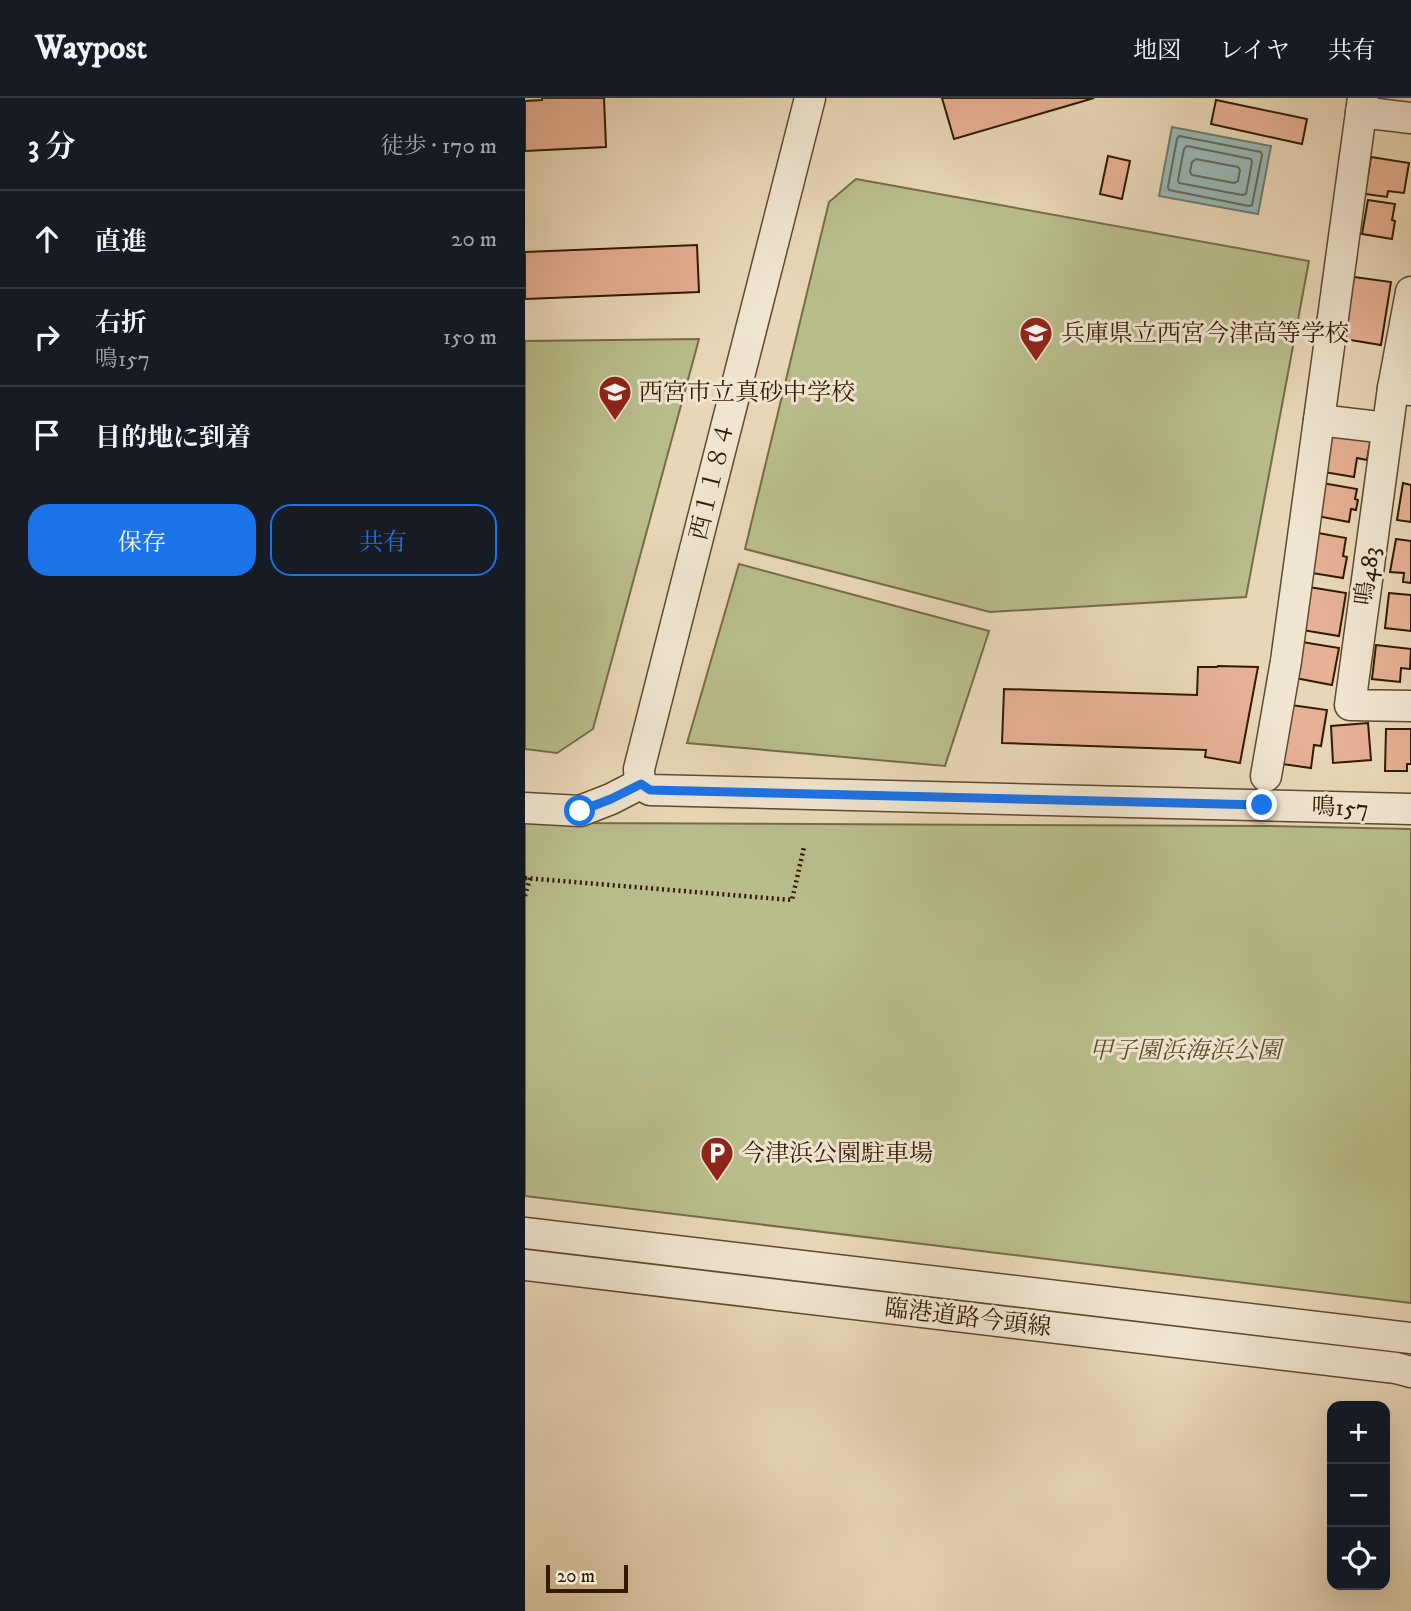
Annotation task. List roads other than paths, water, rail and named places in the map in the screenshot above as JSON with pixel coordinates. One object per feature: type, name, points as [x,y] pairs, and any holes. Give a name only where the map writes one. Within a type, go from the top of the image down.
[{"type":"street","name":"西１１８４","points":[[641,784],[639,769],[810,98]]},
{"type":"street","points":[[1266,776],[1286,661],[1362,105],[1411,118]]},
{"type":"street","name":"鳴483","points":[[1411,292],[1402,389],[1387,428],[1350,705],[1411,706]]},
{"type":"street","points":[[1319,420],[1387,428]]},
{"type":"street","points":[[525,808],[580,811],[641,784]]},
{"type":"street","name":"鳴157","points":[[641,784],[650,790],[1411,809]]},
{"type":"street","name":"臨港道路今頭線","points":[[525,1233],[1411,1338]]},
{"type":"street","name":"臨港道路今頭線","points":[[525,1265],[1411,1372]]},
{"type":"water","points":[[1172,127],[1271,146],[1258,214],[1159,196]]},
{"type":"place","name":"兵庫県立西宮今津高等学校","points":[[1036,363]]},
{"type":"place","name":"西宮市立真砂中学校","points":[[615,422]]},
{"type":"place","name":"今津浜公園駐車場","points":[[717,1183]]},
{"type":"park label","name":"甲子園浜海浜公園","points":[[1185,1050]]}]
